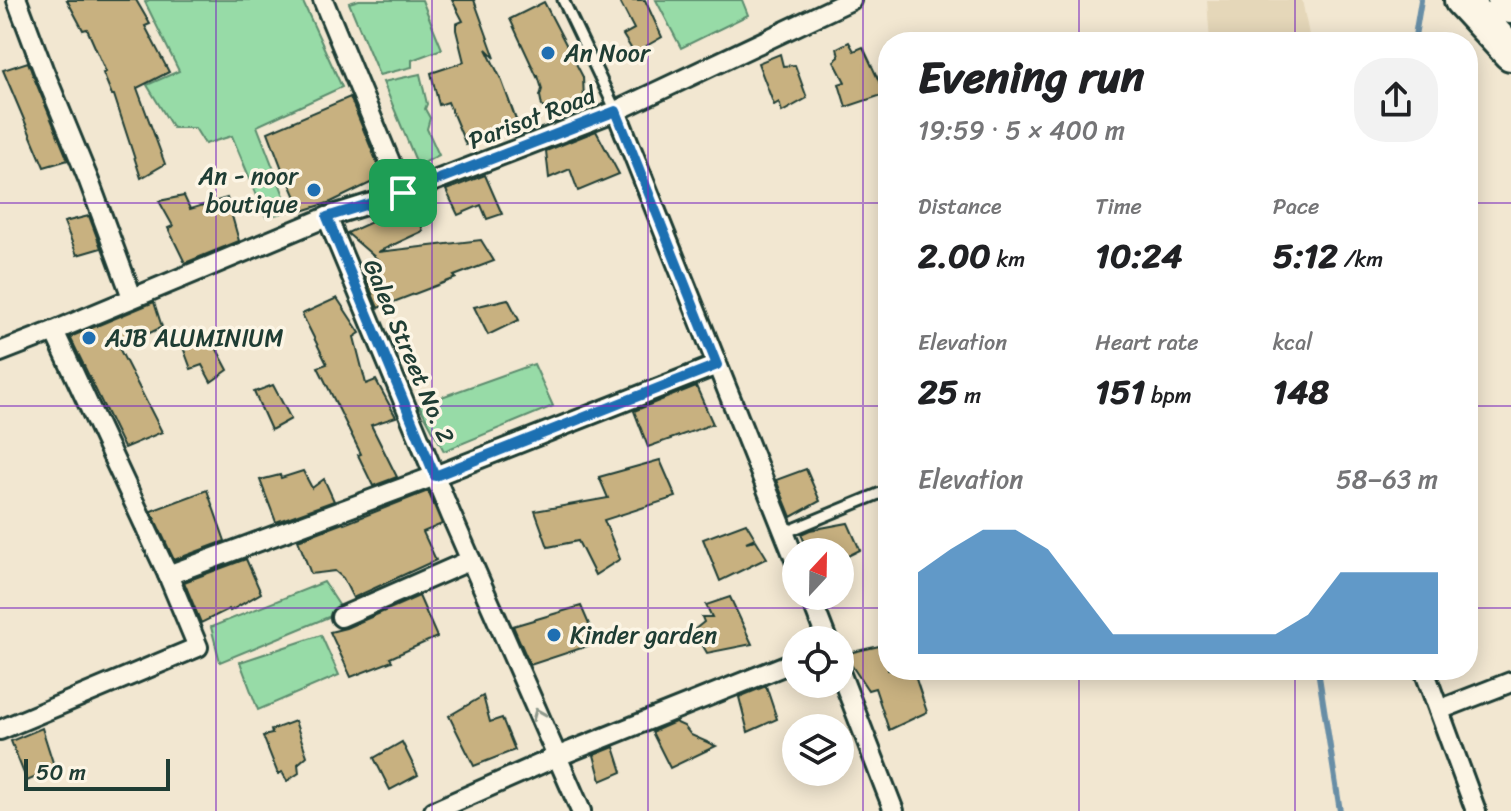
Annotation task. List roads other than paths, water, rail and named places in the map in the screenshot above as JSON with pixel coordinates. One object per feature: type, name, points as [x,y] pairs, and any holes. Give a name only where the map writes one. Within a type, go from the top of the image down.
[{"type":"highway","points":[[1462,0],[1511,53]]},
{"type":"highway","points":[[1505,0],[1511,6]]},
{"type":"street","points":[[17,0],[132,297]]},
{"type":"street","points":[[323,0],[403,193]]},
{"type":"street","name":"Parisot Road","points":[[0,352],[327,217],[403,193],[616,111],[851,0]]},
{"type":"street","points":[[616,111],[786,538]]},
{"type":"street","name":"Galea Street No. 2","points":[[327,217],[435,476],[581,811]]},
{"type":"street","points":[[0,730],[198,647],[168,575],[54,331]]},
{"type":"street","points":[[168,575],[435,476],[717,365]]},
{"type":"street","points":[[341,617],[471,560]]},
{"type":"street","points":[[434,811],[556,757],[782,667]]},
{"type":"street","points":[[1428,680],[1476,811]]},
{"type":"street","points":[[1439,710],[1511,682]]},
{"type":"street","points":[[850,698],[894,811]]},
{"type":"lane","points":[[563,0],[616,111]]},
{"type":"lane","points":[[784,533],[878,494]]},
{"type":"waterway","points":[[1416,32],[1421,0]]},
{"type":"waterway","points":[[1320,680],[1340,811]]},
{"type":"place","name":"An Noor","points":[[548,53]]},
{"type":"place","name":"An - noor boutique","points":[[314,190]]},
{"type":"place","name":"AJB ALUMINIUM","points":[[89,338]]},
{"type":"place","name":"Kinder garden","points":[[554,635]]}]
